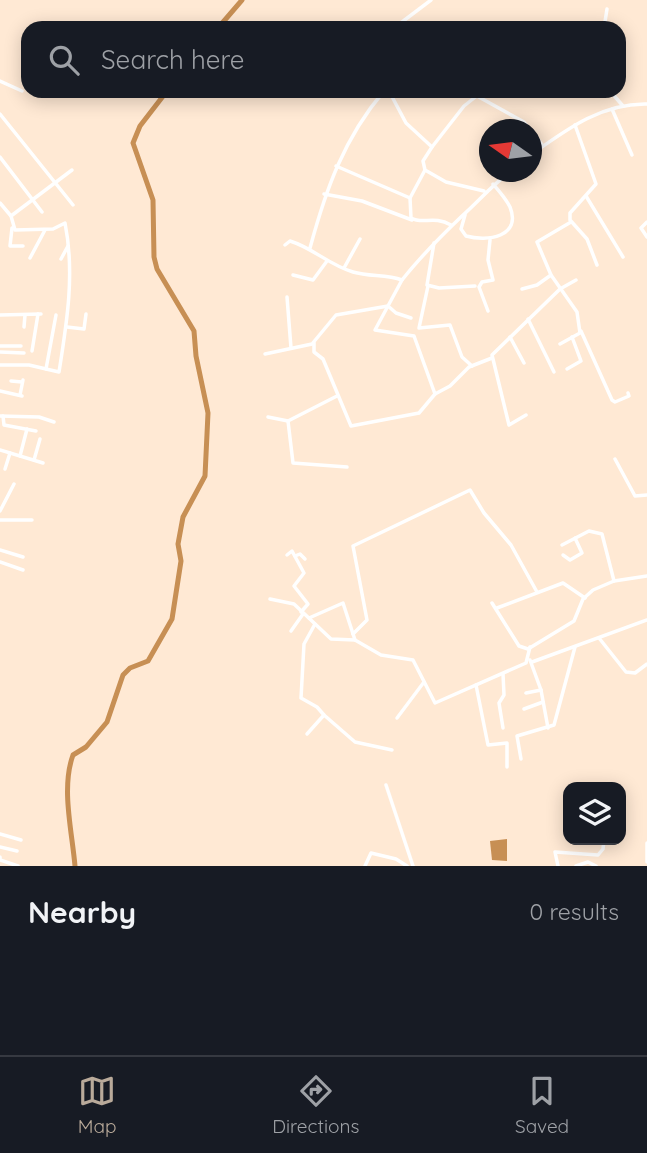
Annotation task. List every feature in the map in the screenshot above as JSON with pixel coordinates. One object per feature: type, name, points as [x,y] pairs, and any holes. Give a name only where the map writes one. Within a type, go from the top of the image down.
[{"type":"street","points":[[403,21],[431,0]]},
{"type":"street","points":[[605,21],[607,9]]},
{"type":"street","points":[[0,82],[21,91]]},
{"type":"street","points":[[310,248],[324,194],[336,166],[357,126],[379,98]]},
{"type":"street","points":[[394,98],[406,123],[432,147]]},
{"type":"street","points":[[412,220],[410,198],[425,170],[423,161],[464,106],[474,98]]},
{"type":"street","points":[[481,98],[519,119]]},
{"type":"street","points":[[617,98],[623,106]]},
{"type":"street","points":[[543,146],[575,125],[612,109],[647,104]]},
{"type":"street","points":[[612,109],[632,155]]},
{"type":"street","points":[[0,114],[73,205]]},
{"type":"street","points":[[575,125],[596,184],[570,213],[570,222],[583,233],[597,265]]},
{"type":"street","points":[[0,157],[42,212]]},
{"type":"street","points":[[336,166],[410,198]]},
{"type":"street","points":[[11,216],[72,170]]},
{"type":"street","points":[[425,170],[446,182],[484,191]]},
{"type":"street","points":[[435,394],[414,336],[376,331],[402,280],[435,241],[496,182]]},
{"type":"street","points":[[466,213],[461,229],[465,235],[490,240],[503,234],[512,217],[508,203],[493,184]]},
{"type":"street","points":[[324,194],[362,201],[412,220],[437,218],[451,225]]},
{"type":"street","points":[[586,196],[623,257]]},
{"type":"street","points":[[0,203],[11,216],[10,246],[23,246]]},
{"type":"street","points":[[570,222],[537,241],[551,275],[578,312],[581,331],[612,400],[615,402],[629,396],[628,393]]},
{"type":"street","points":[[647,222],[641,228],[647,237]]},
{"type":"street","points":[[0,365],[60,372],[71,281],[65,223],[45,230],[12,228]]},
{"type":"street","points":[[30,258],[45,230]]},
{"type":"street","points":[[344,268],[360,239]]},
{"type":"street","points":[[488,311],[479,287],[482,282],[493,280],[488,260],[490,240]]},
{"type":"street","points":[[285,246],[290,241],[310,248],[327,261],[344,268],[402,280]]},
{"type":"street","points":[[435,241],[419,328],[450,325],[462,357],[472,366]]},
{"type":"street","points":[[61,258],[69,244]]},
{"type":"street","points":[[293,275],[313,280],[327,261]]},
{"type":"street","points":[[522,289],[537,285],[551,275]]},
{"type":"street","points":[[388,306],[336,315],[314,343],[314,352],[323,359],[351,426],[419,413],[435,394],[450,386],[472,366],[492,358],[560,289],[576,280]]},
{"type":"street","points":[[428,286],[475,286]]},
{"type":"street","points":[[287,297],[286,313],[290,315],[291,348]]},
{"type":"street","points":[[388,306],[396,313],[411,318]]},
{"type":"street","points":[[24,327],[25,314]]},
{"type":"street","points":[[0,315],[40,314],[32,351]]},
{"type":"street","points":[[66,327],[84,329],[86,314]]},
{"type":"street","points":[[46,369],[56,315]]},
{"type":"street","points":[[528,319],[554,372]]},
{"type":"street","points":[[560,344],[581,331]]},
{"type":"street","points":[[510,337],[524,363]]},
{"type":"street","points":[[567,369],[581,361],[572,337]]},
{"type":"street","points":[[265,354],[314,343]]},
{"type":"street","points":[[0,346],[21,346]]},
{"type":"street","points":[[0,352],[24,353]]},
{"type":"street","points":[[492,358],[509,425],[526,415]]},
{"type":"street","points":[[0,391],[20,396],[22,381],[11,381]]},
{"type":"street","points":[[268,417],[288,421],[337,396]]},
{"type":"street","points":[[36,431],[4,425],[2,416],[39,417],[54,422]]},
{"type":"street","points":[[288,421],[293,463],[347,467]]},
{"type":"street","points":[[20,456],[27,429]]},
{"type":"street","points":[[34,460],[40,439]]},
{"type":"street","points":[[0,450],[43,463]]},
{"type":"street","points":[[5,469],[10,453]]},
{"type":"street","points":[[615,459],[635,496],[647,495]]},
{"type":"street","points":[[0,511],[14,484]]},
{"type":"street","points":[[353,634],[367,620],[353,546],[470,491],[484,513],[511,545],[537,592]]},
{"type":"street","points":[[0,520],[32,520]]},
{"type":"street","points":[[562,545],[589,531],[603,534],[614,581]]},
{"type":"street","points":[[563,555],[570,560],[582,553],[575,538]]},
{"type":"street","points":[[0,550],[23,557]]},
{"type":"street","points":[[287,555],[292,551],[304,573],[294,586],[308,604],[290,631]]},
{"type":"street","points":[[295,556],[300,554],[305,559]]},
{"type":"street","points":[[0,562],[23,569]]},
{"type":"street","points":[[492,603],[519,646],[530,648],[574,621],[585,598],[614,581],[647,576]]},
{"type":"street","points":[[497,608],[563,583],[585,598]]},
{"type":"street","points":[[270,599],[286,601],[331,639],[355,640],[381,655],[413,660],[435,703],[530,660],[575,647],[647,620]]},
{"type":"street","points":[[309,618],[343,603],[355,640]]},
{"type":"street","points":[[315,624],[304,644],[301,698],[317,707],[355,742],[392,750]]},
{"type":"street","points":[[598,638],[626,672],[635,673],[647,664]]},
{"type":"street","points":[[521,758],[517,736],[554,726],[575,647]]},
{"type":"street","points":[[530,648],[530,660],[541,690],[548,729]]},
{"type":"street","points":[[503,673],[504,695],[499,703],[503,728]]},
{"type":"street","points":[[397,718],[424,682]]},
{"type":"street","points":[[476,685],[488,745],[507,743],[507,767]]},
{"type":"street","points":[[526,693],[541,690]]},
{"type":"street","points":[[524,709],[543,702]]},
{"type":"street","points":[[307,734],[324,715]]},
{"type":"street","points":[[386,785],[413,866]]},
{"type":"street","points":[[0,834],[21,840]]},
{"type":"street","points":[[647,843],[647,862]]},
{"type":"street","points":[[558,866],[555,852],[598,855],[603,845]]},
{"type":"street","points":[[0,847],[17,851]]},
{"type":"street","points":[[365,866],[371,853],[396,859],[407,866]]},
{"type":"street","points":[[0,857],[0,860],[18,866]]},
{"type":"street","points":[[576,866],[588,862],[596,866]]},
{"type":"shaded area","points":[[507,839],[507,861],[492,860],[490,841]]},
{"type":"waterway","points":[[224,21],[242,0]]},
{"type":"waterway","points":[[75,866],[68,795],[73,755],[86,747],[107,722],[123,675],[130,668],[148,661],[172,619],[181,561],[178,544],[183,517],[205,476],[208,413],[196,356],[194,331],[157,269],[154,257],[153,200],[133,143],[140,126],[162,98]]}]
